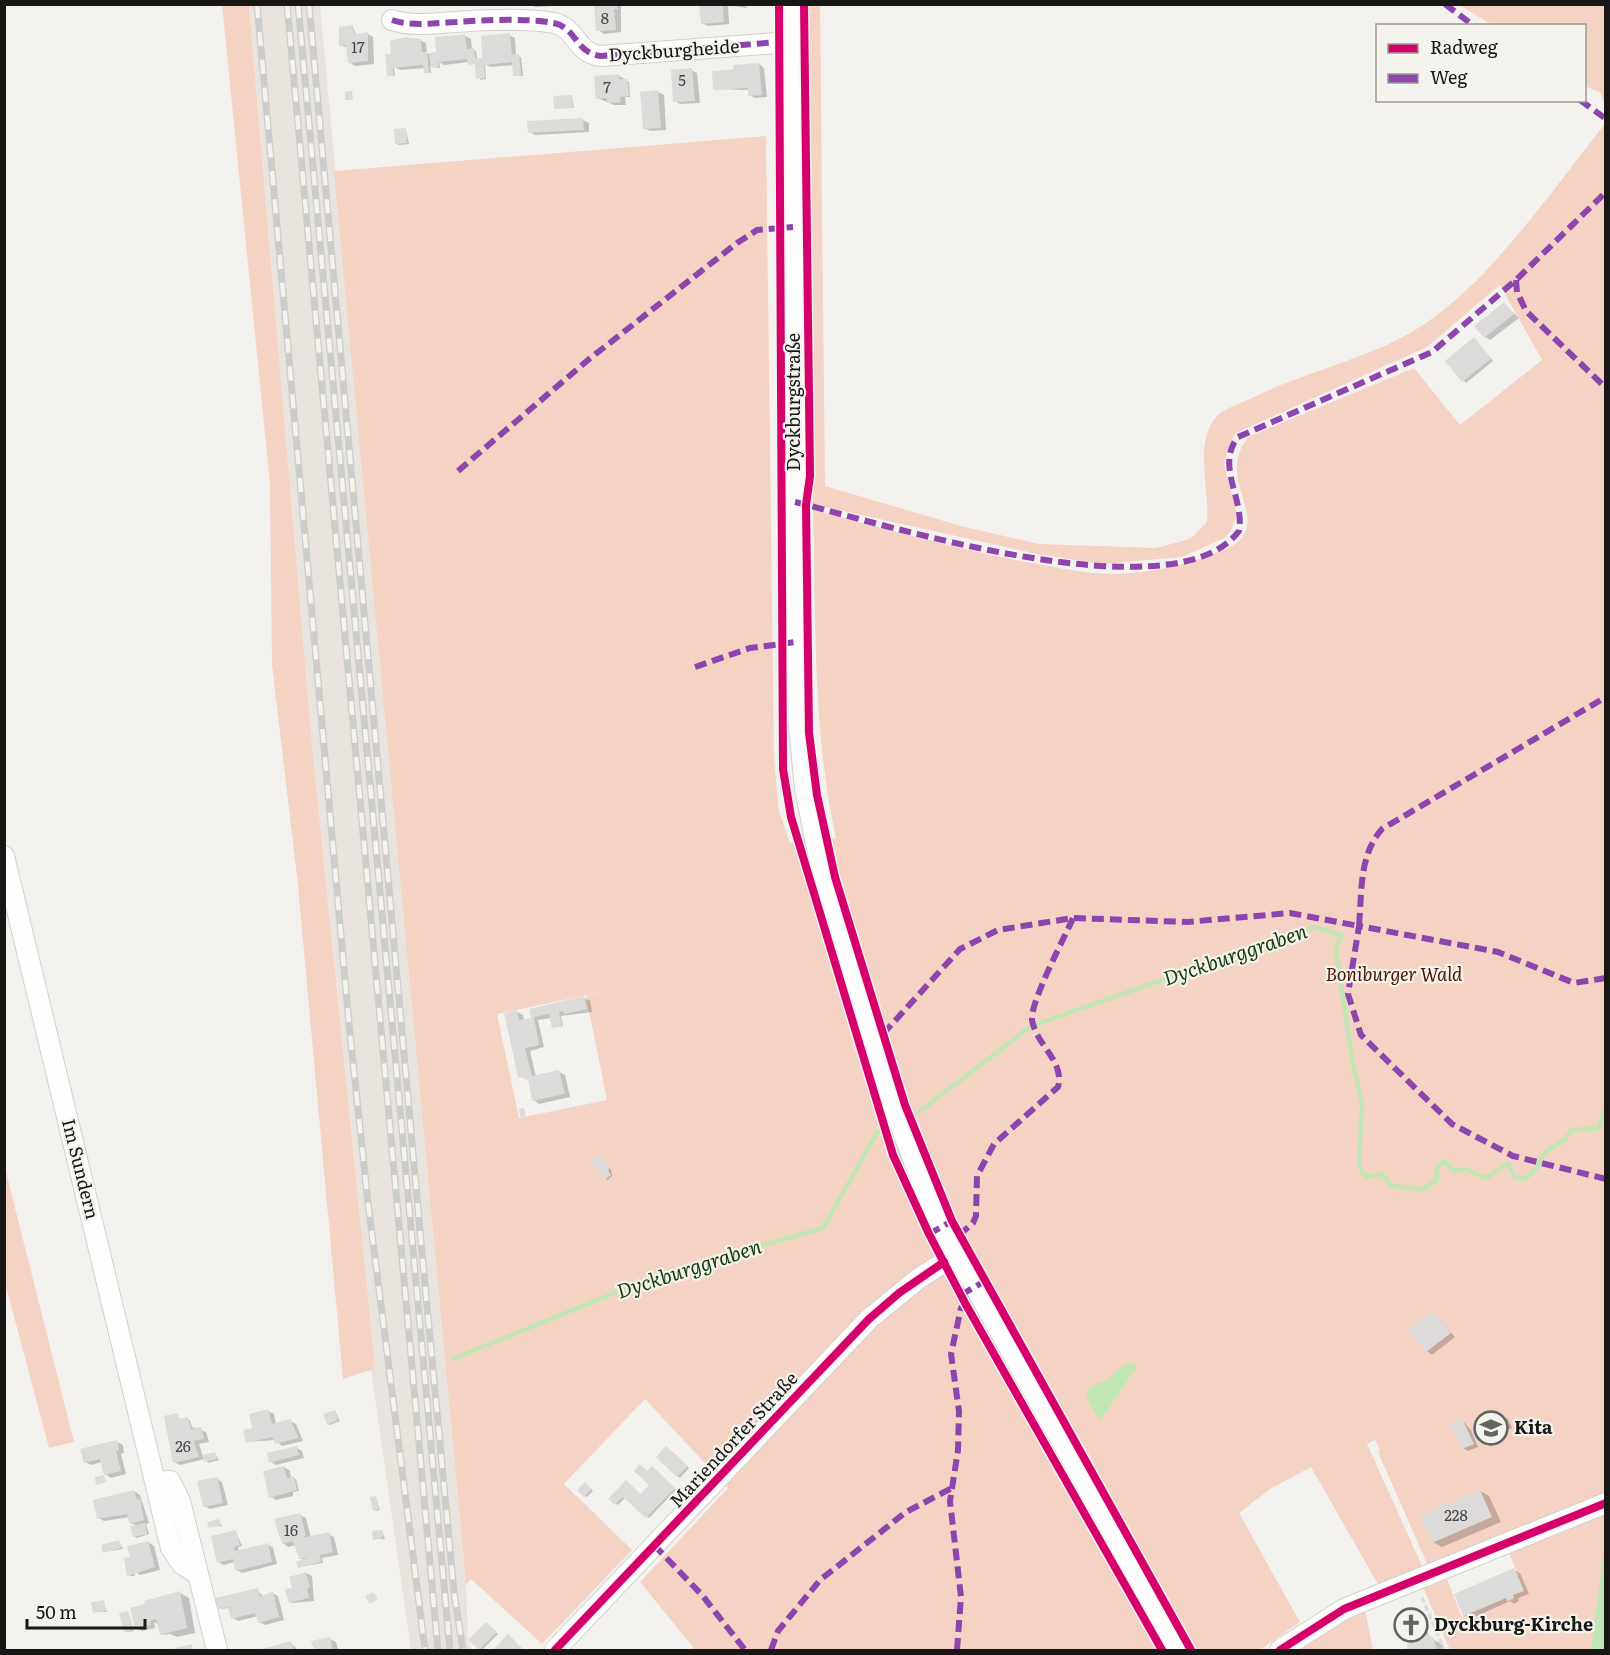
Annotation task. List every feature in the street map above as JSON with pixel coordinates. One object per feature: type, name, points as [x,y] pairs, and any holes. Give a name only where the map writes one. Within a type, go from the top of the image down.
[{"type":"street","name":"Dyckburgstraße","points":[[791,4],[796,684],[803,779],[823,873],[890,1095],[921,1180],[957,1254],[1179,1650]]},
{"type":"street","name":"Dyckburgheide","points":[[392,20],[414,25],[472,21],[555,24],[571,33],[586,53],[601,56],[791,42]]},
{"type":"street","name":"Im Sundern","points":[[4,856],[156,1482],[170,1481],[180,1501],[217,1650]]},
{"type":"street","name":"Mariendorfer Straße","points":[[555,1650],[869,1319],[918,1279],[957,1254]]},
{"type":"street","points":[[1280,1650],[1344,1609],[1605,1503]]},
{"type":"path","points":[[1414,1579],[1444,1650]]},
{"type":"shaded area","points":[[249,5],[320,5],[466,1584],[468,1640],[472,1650],[411,1650],[371,1370],[375,1365],[312,745]]},
{"type":"shaded area","points":[[1134,1363],[1136,1368],[1101,1420],[1096,1416],[1086,1395],[1088,1391],[1109,1378],[1124,1364]]},
{"type":"shaded area","points":[[1605,1541],[1605,1650],[1591,1650]]},
{"type":"green space","points":[[222,5],[249,5],[312,745],[375,1365],[371,1370],[343,1379],[298,885],[272,665],[270,484]]},
{"type":"green space","name":"Boniburger Wald","points":[[806,5],[820,5],[825,486],[961,526],[1039,544],[1156,548],[1190,539],[1207,522],[1204,453],[1210,427],[1220,413],[1296,379],[1390,343],[1433,318],[1480,277],[1502,253],[1605,124],[1605,1498],[1428,1566],[1378,1452],[1380,1450],[1375,1440],[1367,1444],[1423,1568],[1379,1586],[1311,1467],[1270,1489],[1239,1513],[1300,1622],[1260,1650],[690,1650],[693,1647],[640,1582],[728,1488],[645,1399],[564,1484],[632,1550],[542,1644],[471,1579],[466,1584],[334,171],[766,136],[774,760],[779,811],[790,843],[811,838],[836,838],[828,798],[819,716],[813,510],[953,546],[1068,570],[1119,574],[1164,568],[1197,560],[1224,550],[1234,545],[1242,537],[1247,522],[1237,477],[1237,464],[1240,451],[1248,437],[1414,368],[1460,425],[1542,360],[1500,285],[1427,347],[1236,433],[1228,447],[1224,464],[1237,515],[1231,530],[1225,538],[1182,557],[1103,564],[1042,555],[812,504]],"holes":[[[607,991],[586,996],[607,1100],[519,1118],[497,1014]]]},
{"type":"green space","points":[[1460,5],[1605,5],[1605,106],[1601,93],[1586,86],[1586,24],[1490,24]]},
{"type":"green space","points":[[5,1168],[74,1442],[49,1448],[5,1283]]},
{"type":"green space","points":[[1605,1507],[1605,1650],[1450,1650],[1423,1587],[1446,1577],[1462,1617],[1506,1598],[1508,1601],[1514,1599],[1513,1595],[1524,1590],[1507,1548]]},
{"type":"green space","points":[[1365,1609],[1373,1650],[1298,1650]]},
{"type":"building","points":[[594,4],[617,4],[618,9],[614,9],[616,30],[596,31]]},
{"type":"building","points":[[699,4],[723,4],[724,22],[701,24]]},
{"type":"building","points":[[353,25],[354,34],[368,32],[368,61],[348,63],[346,45],[339,46],[339,27]]},
{"type":"building","points":[[510,33],[512,55],[519,54],[521,75],[513,76],[512,62],[484,65],[485,78],[476,79],[475,64],[468,65],[467,59],[438,62],[438,67],[431,68],[429,53],[436,52],[435,37],[465,34],[467,49],[474,48],[475,58],[482,58],[481,36]]},
{"type":"building","points":[[405,37],[421,39],[422,52],[427,52],[429,73],[424,73],[423,65],[393,68],[393,75],[387,76],[385,54],[391,54],[390,41]]},
{"type":"building","points":[[759,63],[762,95],[748,96],[748,88],[713,90],[712,71],[734,69],[733,65]]},
{"type":"building","points":[[692,68],[695,101],[673,102],[671,70]]},
{"type":"building","points":[[619,74],[619,79],[627,79],[629,96],[620,97],[621,102],[607,103],[607,98],[596,99],[594,76]]},
{"type":"building","points":[[658,90],[661,128],[643,129],[640,92]]},
{"type":"building","points":[[352,91],[353,100],[345,100],[345,92]]},
{"type":"building","points":[[572,95],[573,108],[554,109],[553,96]]},
{"type":"building","points":[[583,118],[584,130],[528,133],[527,121]]},
{"type":"building","points":[[406,128],[407,143],[395,144],[394,129]]},
{"type":"building","points":[[1504,302],[1514,314],[1484,338],[1474,326]]},
{"type":"building","points":[[1474,337],[1491,359],[1462,382],[1445,361]]},
{"type":"building","points":[[584,996],[587,1009],[564,1014],[563,1011],[559,1012],[562,1026],[552,1028],[549,1014],[534,1017],[539,1045],[525,1048],[532,1076],[559,1070],[565,1094],[532,1101],[528,1079],[518,1077],[504,1013],[517,1010],[519,1020],[531,1018],[529,1009]]},
{"type":"building","points":[[524,1108],[526,1116],[520,1117],[519,1109]]},
{"type":"building","points":[[598,1155],[610,1168],[608,1170],[611,1175],[604,1180],[591,1160]]},
{"type":"building","points":[[1433,1311],[1451,1333],[1426,1352],[1408,1330]]},
{"type":"building","points":[[268,1409],[272,1424],[290,1419],[299,1438],[275,1444],[272,1437],[246,1443],[243,1430],[252,1428],[249,1414]]},
{"type":"building","points":[[335,1410],[338,1420],[327,1425],[323,1414]]},
{"type":"building","points":[[177,1413],[179,1419],[188,1417],[191,1429],[201,1427],[204,1439],[194,1441],[199,1457],[173,1463],[164,1416]]},
{"type":"building","points":[[1502,1414],[1507,1425],[1475,1439],[1470,1428]]},
{"type":"building","points":[[1462,1419],[1474,1444],[1462,1449],[1450,1424]]},
{"type":"building","points":[[117,1440],[119,1450],[116,1451],[121,1471],[104,1475],[100,1459],[84,1463],[80,1449]]},
{"type":"building","points":[[297,1446],[299,1455],[269,1463],[267,1453]]},
{"type":"building","points":[[666,1446],[688,1466],[677,1477],[656,1457]]},
{"type":"building","points":[[215,1452],[217,1459],[204,1462],[203,1455]]},
{"type":"building","points":[[640,1464],[647,1471],[652,1466],[675,1488],[646,1518],[623,1497],[614,1505],[608,1499],[626,1480],[640,1494],[649,1485],[634,1471]]},
{"type":"building","points":[[284,1466],[287,1478],[294,1476],[297,1490],[269,1498],[263,1471]]},
{"type":"building","points":[[104,1475],[106,1482],[96,1485],[95,1477]]},
{"type":"building","points":[[217,1477],[223,1503],[203,1507],[197,1481]]},
{"type":"building","points":[[585,1482],[592,1489],[584,1497],[577,1490]]},
{"type":"building","points":[[134,1490],[137,1500],[140,1499],[144,1520],[130,1524],[127,1514],[97,1519],[93,1500]]},
{"type":"building","points":[[1480,1490],[1492,1517],[1432,1543],[1420,1515]]},
{"type":"building","points":[[376,1496],[379,1509],[373,1511],[370,1497]]},
{"type":"building","points":[[300,1513],[306,1535],[302,1538],[329,1532],[333,1552],[320,1555],[321,1562],[298,1568],[296,1562],[308,1557],[299,1559],[293,1541],[282,1544],[274,1519]]},
{"type":"building","points":[[219,1519],[221,1525],[209,1528],[207,1522]]},
{"type":"building","points":[[145,1523],[147,1534],[133,1537],[130,1526]]},
{"type":"building","points":[[236,1530],[240,1545],[234,1547],[235,1551],[268,1543],[272,1562],[235,1571],[233,1559],[217,1563],[211,1536]]},
{"type":"building","points":[[382,1530],[383,1538],[373,1540],[372,1531]]},
{"type":"building","points":[[119,1540],[121,1548],[103,1553],[101,1545]]},
{"type":"building","points":[[148,1541],[155,1567],[127,1576],[124,1558],[130,1557],[127,1546]]},
{"type":"building","points":[[1514,1568],[1524,1591],[1513,1595],[1514,1598],[1507,1601],[1506,1598],[1463,1616],[1454,1594]]},
{"type":"building","points":[[306,1572],[310,1587],[307,1588],[309,1598],[289,1603],[285,1589],[292,1588],[289,1577]]},
{"type":"building","points":[[258,1588],[260,1597],[273,1591],[279,1617],[258,1623],[255,1613],[231,1619],[228,1607],[217,1610],[215,1598]]},
{"type":"building","points":[[180,1591],[187,1628],[160,1635],[156,1619],[150,1621],[151,1625],[135,1629],[130,1608],[145,1604],[144,1601]]},
{"type":"building","points":[[373,1592],[378,1599],[370,1604],[365,1596]]},
{"type":"building","points":[[104,1600],[106,1611],[93,1613],[91,1602]]},
{"type":"building","points":[[128,1611],[133,1630],[124,1632],[119,1613]]},
{"type":"building","name":"Dyckburg-Kirche","points":[[1413,1611],[1422,1633],[1433,1637],[1437,1650],[1406,1650],[1410,1638],[1400,1617]]},
{"type":"building","points":[[486,1622],[497,1632],[479,1650],[468,1640]]},
{"type":"building","points":[[508,1634],[522,1648],[520,1650],[493,1650]]},
{"type":"building","points":[[330,1637],[333,1650],[314,1650],[311,1641]]},
{"type":"building","points":[[291,1641],[294,1650],[258,1650]]},
{"type":"building","points":[[192,1644],[193,1650],[176,1650],[175,1648]]},
{"type":"waterway","name":"Dyckburggraben","points":[[1037,1024],[1313,927],[1341,935],[1336,950],[1353,1065],[1362,1103],[1359,1166],[1365,1177],[1382,1174],[1392,1186],[1423,1189],[1436,1181],[1437,1168],[1442,1162],[1447,1163],[1453,1171],[1465,1169],[1486,1178],[1508,1163],[1515,1177],[1524,1179],[1534,1171],[1546,1152],[1565,1139],[1572,1130],[1598,1128],[1606,1108]]},
{"type":"waterway","name":"Dyckburggraben","points":[[920,1111],[1030,1027]]},
{"type":"waterway","name":"Dyckburggraben","points":[[453,1359],[658,1275],[823,1228],[878,1131]]},
{"type":"railway","points":[[257,4],[349,1024],[368,1203],[425,1650]]},
{"type":"railway","points":[[287,4],[438,1650]]},
{"type":"railway","points":[[298,4],[450,1650]]},
{"type":"railway","points":[[309,4],[423,1264],[454,1592],[463,1650]]},
{"type":"marked path","points":[[1445,4],[1471,24]]},
{"type":"marked path","points":[[392,20],[416,24],[505,20],[554,23],[567,30],[586,50],[601,56],[779,42]]},
{"type":"marked path","points":[[1583,102],[1606,119]]},
{"type":"marked path","points":[[795,502],[958,544],[1026,557],[1094,565],[1155,566],[1205,555],[1239,531],[1240,519],[1229,459],[1238,437],[1432,352],[1516,280],[1606,192]]},
{"type":"marked path","points":[[458,471],[588,360],[737,243],[757,230],[793,227]]},
{"type":"marked path","points":[[1516,280],[1517,292],[1526,311],[1606,388]]},
{"type":"marked path","points":[[695,667],[750,648],[796,642]]},
{"type":"marked path","points":[[883,1034],[960,949],[998,930],[1073,918],[1187,922],[1290,913],[1359,926],[1365,862],[1369,850],[1382,829],[1606,697]]},
{"type":"marked path","points":[[959,1235],[973,1223],[976,1216],[977,1176],[994,1144],[1058,1087],[1059,1078],[1054,1061],[1039,1037],[1032,1020],[1036,999],[1073,918]]},
{"type":"marked path","points":[[1606,978],[1574,983],[1498,952],[1359,926],[1348,994],[1361,1035],[1452,1124],[1513,1156],[1606,1179]]},
{"type":"marked path","points":[[929,1234],[952,1221]]},
{"type":"marked path","points":[[961,1295],[985,1281]]},
{"type":"marked path","points":[[957,1650],[961,1597],[950,1501],[958,1450],[959,1411],[951,1354],[961,1308],[965,1303]]},
{"type":"marked path","points":[[771,1650],[778,1631],[820,1580],[906,1512],[952,1488]]},
{"type":"marked path","points":[[654,1545],[702,1595],[745,1650]]},
{"type":"cycle path","points":[[779,4],[783,769],[791,817],[893,1155],[929,1234],[965,1303],[1162,1650]]},
{"type":"cycle path","points":[[804,4],[810,476],[806,505],[809,733],[817,795],[835,877],[905,1105],[952,1221],[1191,1650]]},
{"type":"cycle path","points":[[555,1650],[869,1319],[899,1293],[944,1262]]},
{"type":"cycle path","points":[[1280,1650],[1344,1609],[1606,1503]]},
{"type":"place","name":"Kita","points":[[1491,1428]]},
{"type":"place","name":"Dyckburg-Kirche","points":[[1411,1625]]}]
